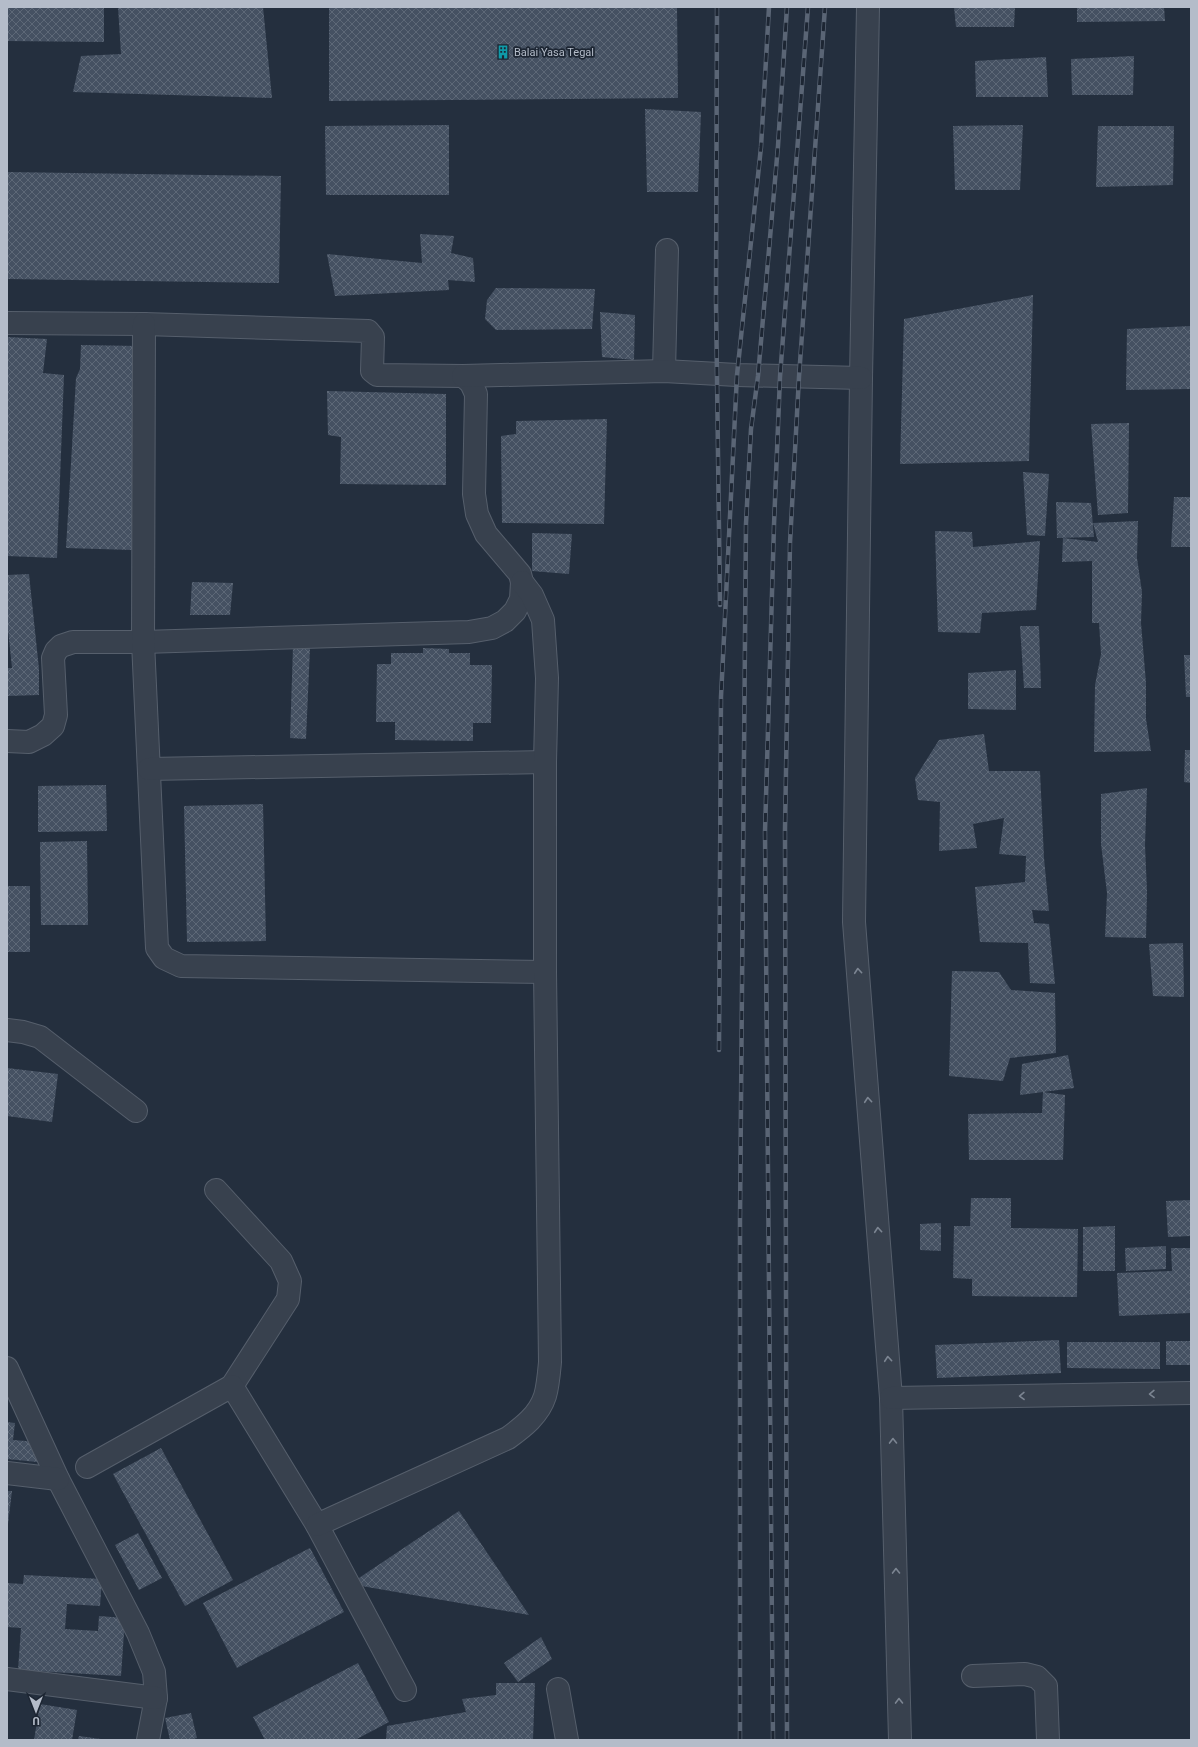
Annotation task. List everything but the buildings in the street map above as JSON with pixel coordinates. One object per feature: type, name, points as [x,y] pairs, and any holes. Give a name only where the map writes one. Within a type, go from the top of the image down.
[{"type":"street","points":[[868,7],[861,378],[854,922],[891,1398],[900,1740]]},
{"type":"street","points":[[664,371],[667,250]]},
{"type":"street","points":[[7,323],[144,324],[368,331],[373,337],[372,371],[377,375],[463,376],[664,371],[737,375],[861,378]]},
{"type":"street","points":[[144,324],[143,642],[157,948],[164,958],[181,966],[545,972]]},
{"type":"street","points":[[7,741],[29,742],[43,735],[53,726],[56,715],[53,658],[60,646],[73,642],[143,642],[468,632],[492,628],[505,621],[516,611],[521,599],[522,582],[520,574],[486,534],[477,514],[474,494],[476,394],[471,382],[463,376]]},
{"type":"street","points":[[317,1524],[508,1438],[529,1422],[538,1410],[545,1396],[550,1362],[545,972],[545,762],[547,678],[543,620],[532,595],[522,582]]},
{"type":"street","points":[[149,770],[545,762]]},
{"type":"street","points":[[7,1030],[24,1032],[40,1037],[136,1111]]},
{"type":"street","points":[[87,1467],[232,1386],[288,1299],[290,1281],[281,1261],[216,1190]]},
{"type":"street","points":[[7,1368],[58,1478],[138,1633],[154,1672],[156,1698],[148,1740]]},
{"type":"street","points":[[232,1386],[317,1524],[405,1690]]},
{"type":"street","points":[[891,1398],[1191,1394]]},
{"type":"street","points":[[7,1473],[58,1478]]},
{"type":"street","points":[[973,1676],[1025,1674],[1037,1677],[1046,1686],[1048,1740]]},
{"type":"street","points":[[7,1678],[156,1698]]},
{"type":"street","points":[[558,1689],[567,1740]]},
{"type":"railway","points":[[717,7],[716,302],[720,605]]},
{"type":"railway","points":[[719,1050],[721,697],[737,375],[761,147],[769,7]]},
{"type":"railway","points":[[740,1740],[740,1219],[746,524],[751,429],[758,376],[778,146],[787,7]]},
{"type":"railway","points":[[773,1740],[765,832],[780,377],[808,7]]},
{"type":"railway","points":[[787,1740],[785,829],[790,543],[799,377],[825,7]]},
{"type":"place","name":"Balai Yasa Tegal","points":[[503,52]]}]
